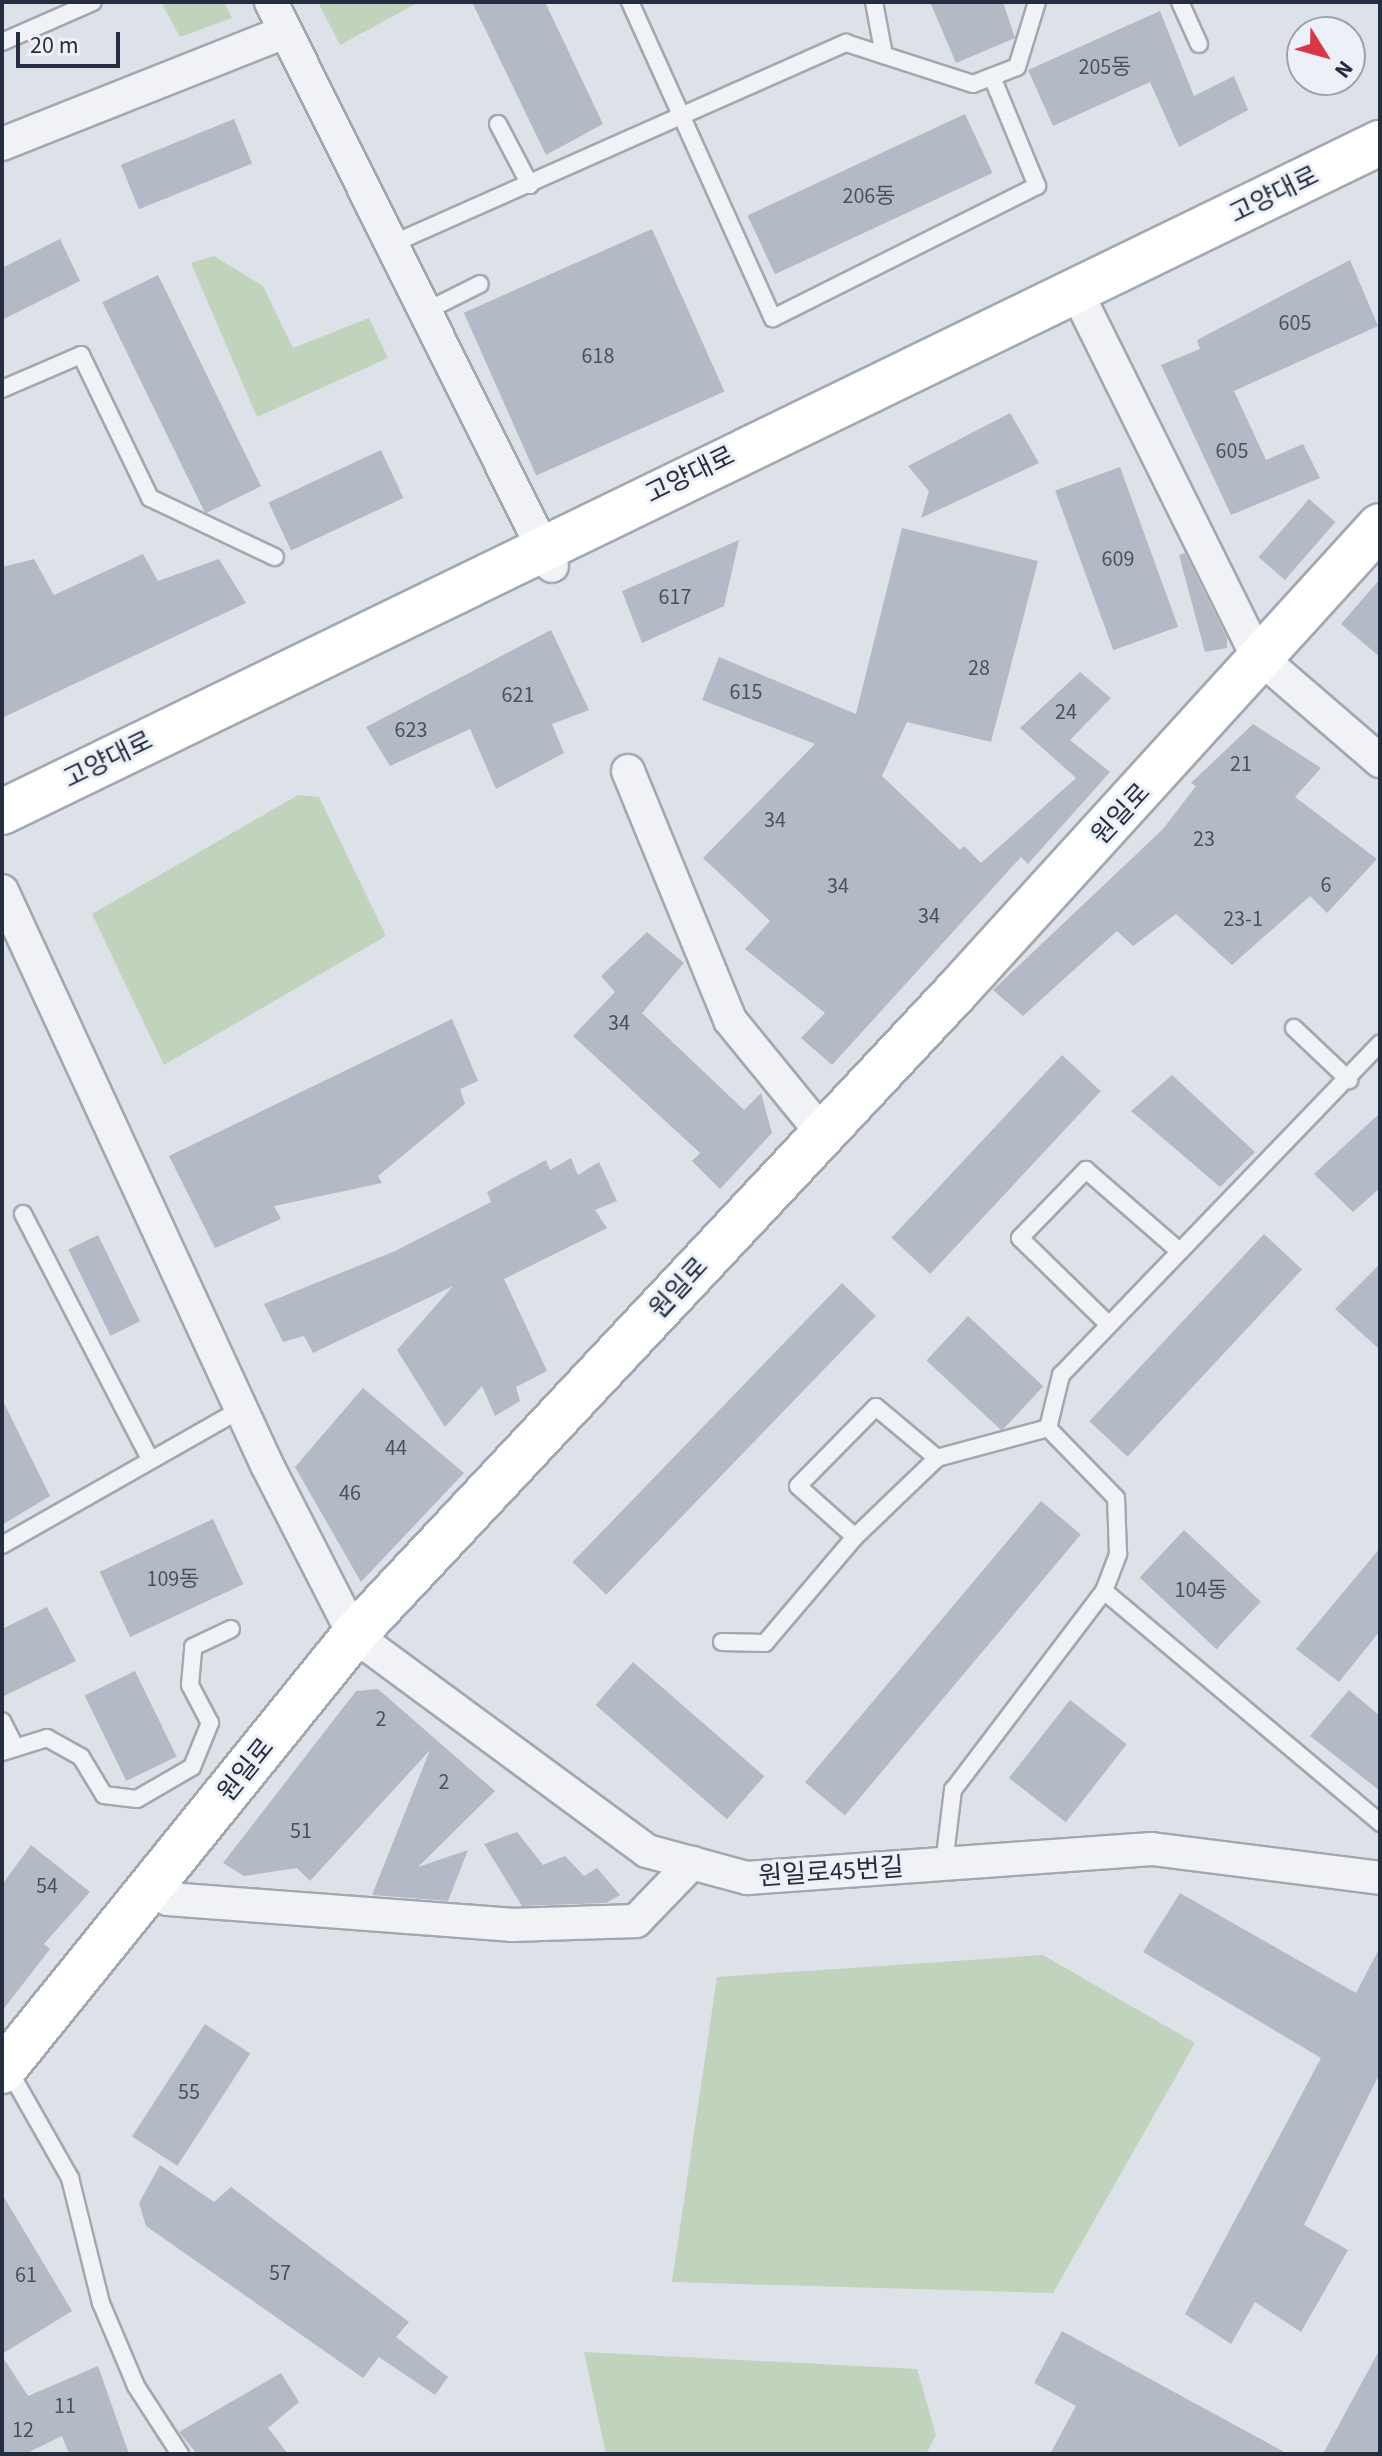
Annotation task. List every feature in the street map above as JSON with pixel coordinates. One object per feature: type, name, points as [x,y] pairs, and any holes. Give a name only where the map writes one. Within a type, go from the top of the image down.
[{"type":"main road","name":"고양대로","points":[[2,836],[547,556],[1380,143]]},
{"type":"main road","name":"고양대로","points":[[2,812],[547,556],[1380,172]]},
{"type":"main road","name":"원일로","points":[[3,2066],[151,1889],[354,1635],[1263,660],[1380,526]]},
{"type":"street","points":[[271,2],[547,556]]},
{"type":"street","points":[[2,144],[285,32]]},
{"type":"street","points":[[1085,309],[1263,660],[1380,761]]},
{"type":"street","points":[[628,771],[730,1020],[823,1134]]},
{"type":"street","points":[[2,891],[241,1409],[354,1635]]},
{"type":"street","name":"원일로45번길","points":[[354,1635],[647,1851],[747,1878],[1152,1849],[1380,1878]]},
{"type":"street","points":[[151,1889],[168,1899],[511,1925],[636,1921],[692,1863]]},
{"type":"lane","points":[[2,42],[93,2]]},
{"type":"lane","points":[[630,2],[773,318],[1037,186],[992,77]]},
{"type":"lane","points":[[874,2],[884,55]]},
{"type":"lane","points":[[392,244],[846,43],[973,84],[992,77],[1017,67],[1037,2]]},
{"type":"lane","points":[[1180,2],[1199,44]]},
{"type":"lane","points":[[498,124],[530,185]]},
{"type":"lane","points":[[426,311],[480,284]]},
{"type":"lane","points":[[2,389],[81,355],[150,498],[275,557]]},
{"type":"lane","points":[[1294,1028],[1349,1080]]},
{"type":"lane","points":[[1048,1428],[1061,1375],[1177,1249],[1349,1080],[1380,1043]]},
{"type":"lane","points":[[1108,1324],[1020,1238],[1086,1170],[1177,1249]]},
{"type":"lane","points":[[23,1214],[150,1459]]},
{"type":"lane","points":[[855,1537],[798,1486],[876,1407],[937,1458]]},
{"type":"lane","points":[[2,1545],[241,1409]]},
{"type":"lane","points":[[722,1642],[765,1643],[855,1537],[937,1458],[1048,1428]]},
{"type":"lane","points":[[944,1864],[953,1790],[1104,1591],[1118,1554],[1116,1498],[1048,1428]]},
{"type":"lane","points":[[1104,1591],[1380,1823]]},
{"type":"lane","points":[[2,1721],[9,1749],[47,1738],[81,1757],[104,1795],[137,1799],[192,1767],[210,1723],[190,1685],[193,1647],[231,1629]]},
{"type":"lane","points":[[3,2066],[70,2178],[101,2303],[136,2386],[180,2454]]},
{"type":"green space","points":[[161,2],[224,2],[232,18],[180,37]]},
{"type":"green space","points":[[318,2],[419,2],[340,45]]},
{"type":"green space","points":[[214,256],[263,286],[293,348],[369,318],[388,358],[257,417],[191,263]]},
{"type":"green space","points":[[298,795],[319,797],[386,936],[164,1065],[92,914]]},
{"type":"green space","points":[[1043,1955],[1195,2043],[1053,2293],[672,2282],[717,1977]]},
{"type":"green space","points":[[584,2352],[917,2369],[936,2435],[926,2454],[606,2454]]},
{"type":"building","points":[[472,2],[545,2],[603,124],[546,155]]},
{"type":"building","points":[[930,2],[1003,2],[1015,38],[956,63]]},
{"type":"building","points":[[1160,11],[1194,96],[1234,76],[1248,110],[1179,147],[1150,82],[1053,126],[1028,70]]},
{"type":"building","points":[[965,114],[992,173],[775,274],[747,215]]},
{"type":"building","points":[[234,119],[252,164],[139,209],[121,165]]},
{"type":"building","points":[[652,229],[724,392],[536,475],[464,313]]},
{"type":"building","points":[[60,239],[80,281],[2,320],[2,268]]},
{"type":"building","points":[[1350,260],[1378,326],[1234,391],[1266,460],[1303,444],[1320,478],[1231,515],[1161,365],[1200,349],[1197,340]]},
{"type":"building","points":[[158,275],[261,486],[205,513],[102,302]]},
{"type":"building","points":[[1010,413],[1039,463],[921,518],[929,491],[908,466]]},
{"type":"building","points":[[381,450],[403,498],[291,550],[269,502]]},
{"type":"building","points":[[1120,467],[1178,627],[1113,650],[1055,491]]},
{"type":"building","points":[[1309,499],[1335,522],[1285,580],[1258,557]]},
{"type":"building","points":[[902,528],[1038,561],[991,742],[907,722],[882,776],[960,850],[964,846],[981,863],[1076,778],[1020,728],[1080,672],[1111,698],[1070,740],[1110,772],[1028,864],[1021,857],[832,1065],[801,1038],[825,1013],[745,949],[770,921],[703,858],[815,744],[702,700],[719,657],[856,714]]},
{"type":"building","points":[[739,540],[724,606],[642,643],[622,591]]},
{"type":"building","points":[[1185,553],[1227,638],[1227,648],[1205,652],[1179,555]]},
{"type":"building","points":[[143,554],[158,581],[219,559],[246,603],[2,718],[2,567],[34,559],[54,595]]},
{"type":"building","points":[[1380,579],[1380,657],[1341,624]]},
{"type":"building","points":[[551,630],[589,710],[552,724],[564,753],[496,789],[470,729],[390,766],[366,727]]},
{"type":"building","points":[[1253,724],[1321,768],[1295,797],[1377,859],[1327,913],[1310,896],[1232,965],[1176,914],[1133,946],[1117,931],[1023,1016],[993,990],[1163,829],[1196,786],[1191,783]]},
{"type":"building","points":[[647,932],[684,963],[642,1013],[744,1110],[761,1093],[772,1133],[720,1189],[692,1161],[700,1153],[573,1036],[615,992],[601,976]]},
{"type":"building","points":[[452,1019],[478,1081],[460,1089],[465,1104],[378,1176],[382,1183],[274,1206],[281,1219],[215,1248],[169,1156]]},
{"type":"building","points":[[1062,1055],[1101,1091],[930,1274],[892,1238]]},
{"type":"building","points":[[1172,1075],[1255,1152],[1220,1187],[1131,1111]]},
{"type":"building","points":[[1380,1113],[1380,1188],[1353,1212],[1314,1174]]},
{"type":"building","points":[[571,1158],[578,1175],[599,1162],[617,1201],[595,1210],[607,1228],[504,1279],[547,1371],[516,1387],[520,1401],[495,1416],[482,1386],[445,1427],[397,1350],[453,1286],[313,1353],[304,1336],[283,1342],[264,1304],[395,1251],[491,1202],[487,1192],[546,1160],[550,1170]]},
{"type":"building","points":[[1264,1234],[1302,1269],[1127,1457],[1089,1421]]},
{"type":"building","points":[[98,1235],[140,1321],[110,1336],[68,1249]]},
{"type":"building","points":[[1380,1264],[1380,1350],[1335,1309]]},
{"type":"building","points":[[842,1283],[876,1316],[606,1595],[572,1562]]},
{"type":"building","points":[[968,1316],[1043,1386],[1002,1431],[926,1361]]},
{"type":"building","points":[[363,1388],[464,1473],[361,1582],[295,1467]]},
{"type":"building","points":[[2,1399],[50,1496],[2,1525]]},
{"type":"building","points":[[1041,1501],[1081,1534],[845,1816],[805,1782]]},
{"type":"building","points":[[213,1519],[243,1584],[130,1637],[100,1572]]},
{"type":"building","points":[[1184,1530],[1261,1602],[1216,1649],[1140,1578]]},
{"type":"building","points":[[1380,1548],[1380,1631],[1339,1682],[1296,1649]]},
{"type":"building","points":[[47,1607],[76,1661],[2,1697],[2,1629]]},
{"type":"building","points":[[633,1662],[764,1776],[727,1819],[596,1705]]},
{"type":"building","points":[[135,1671],[177,1756],[126,1781],[85,1696]]},
{"type":"building","points":[[378,1689],[495,1791],[418,1867],[468,1850],[448,1901],[372,1895],[430,1750],[310,1881],[297,1868],[244,1876],[223,1863],[356,1691]]},
{"type":"building","points":[[1349,1690],[1380,1716],[1380,1791],[1310,1736]]},
{"type":"building","points":[[1070,1700],[1127,1744],[1066,1822],[1009,1778]]},
{"type":"building","points":[[517,1832],[543,1865],[565,1856],[584,1876],[597,1868],[620,1895],[606,1903],[522,1906],[484,1844]]},
{"type":"building","points":[[31,1845],[90,1892],[44,1944],[50,1949],[2,2011],[2,1885]]},
{"type":"building","points":[[1180,1893],[1356,1993],[1380,1947],[1380,2073],[1304,2225],[1348,2250],[1301,2332],[1255,2302],[1231,2344],[1185,2314],[1321,2058],[1143,1952]]},
{"type":"building","points":[[205,2024],[250,2053],[177,2166],[132,2136]]},
{"type":"building","points":[[160,2165],[214,2202],[231,2187],[409,2322],[396,2337],[448,2377],[435,2395],[379,2357],[363,2378],[146,2226],[139,2203]]},
{"type":"building","points":[[2,2194],[72,2311],[2,2354]]},
{"type":"building","points":[[1062,2331],[1288,2454],[1050,2454],[1076,2406],[1034,2383]]},
{"type":"building","points":[[1380,2349],[1380,2454],[1323,2454]]},
{"type":"building","points":[[2,2356],[28,2396],[98,2366],[129,2454],[69,2454],[62,2436],[25,2454],[2,2454]]},
{"type":"building","points":[[281,2373],[299,2402],[268,2428],[288,2454],[197,2454],[179,2432]]}]
